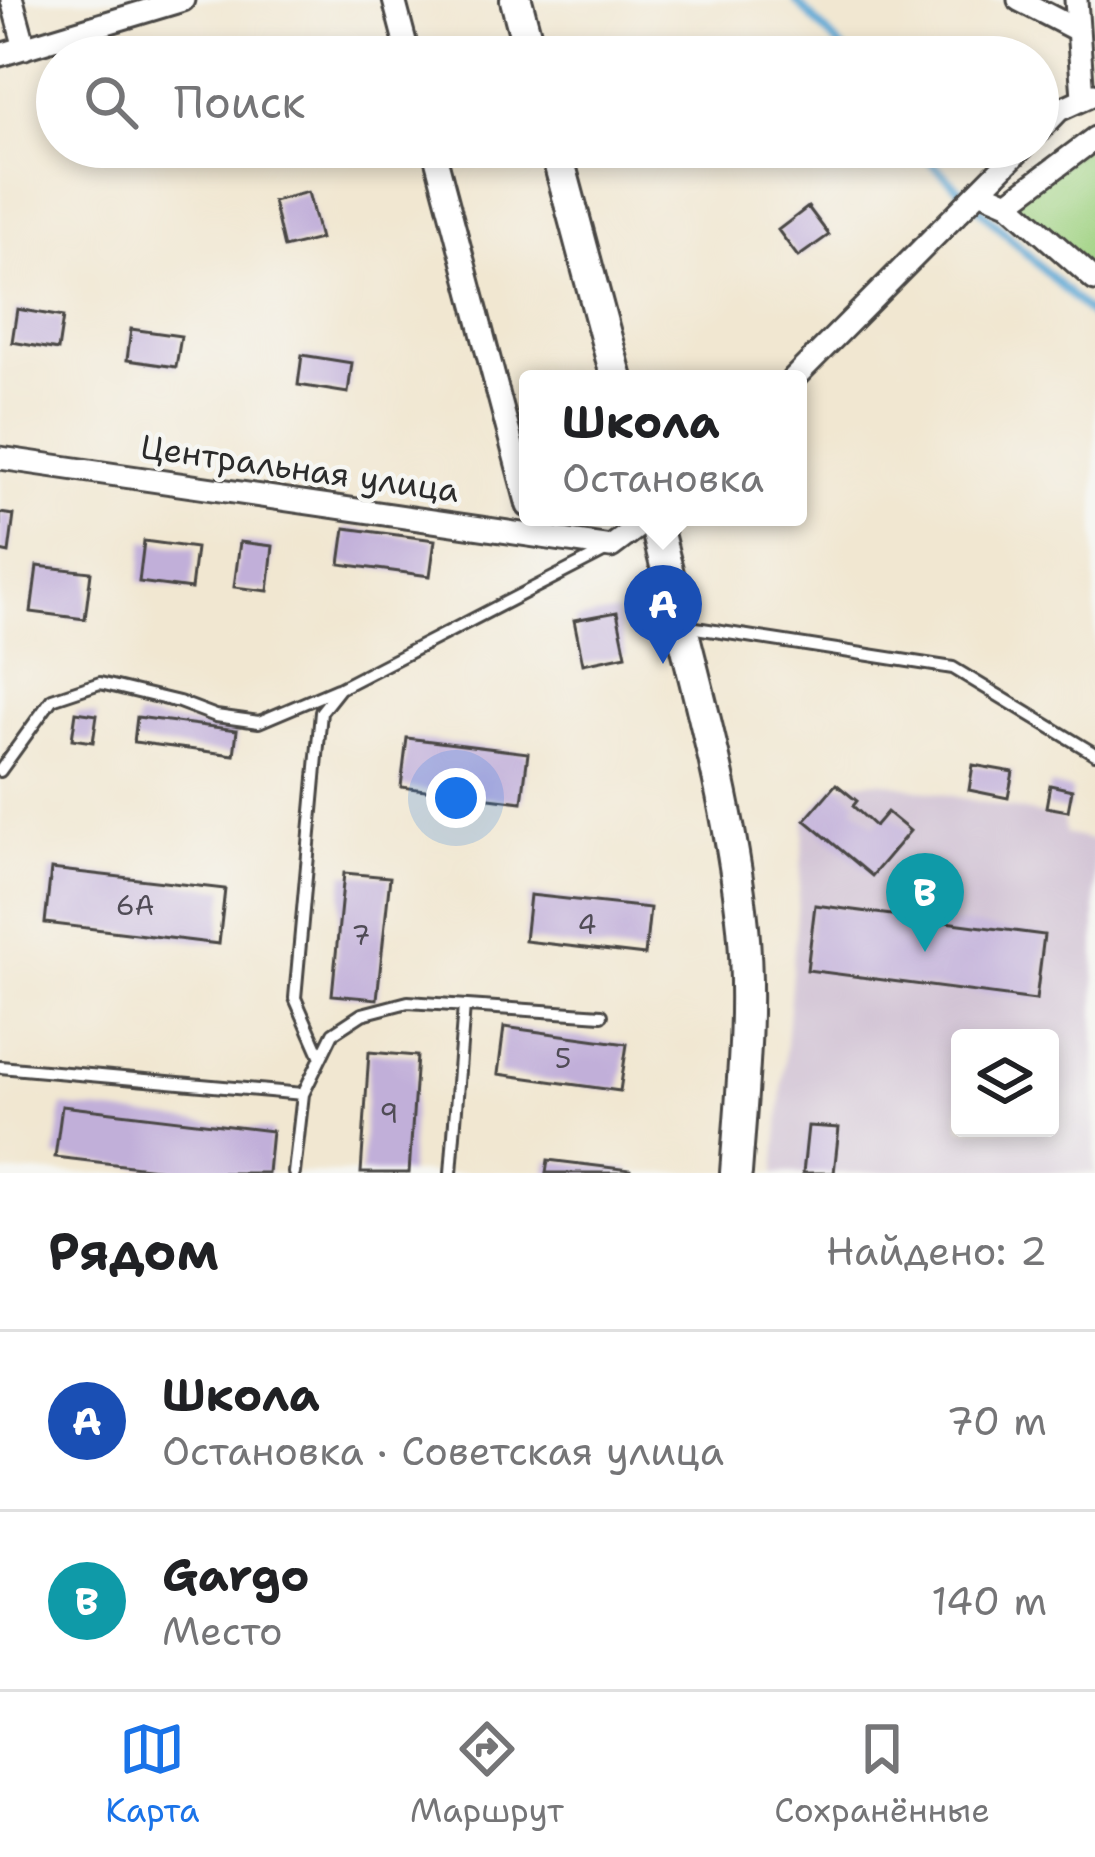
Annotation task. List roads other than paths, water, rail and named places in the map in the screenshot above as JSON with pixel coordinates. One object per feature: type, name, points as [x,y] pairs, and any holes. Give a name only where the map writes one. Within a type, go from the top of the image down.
[{"type":"street","points":[[12,0],[25,48]]},
{"type":"street","points":[[64,36],[183,0]]},
{"type":"street","points":[[394,0],[403,36]]},
{"type":"street","points":[[516,0],[525,36]]},
{"type":"street","points":[[1019,0],[1077,30]]},
{"type":"street","points":[[1059,110],[1089,96],[1076,0]]},
{"type":"street","points":[[0,56],[36,45]]},
{"type":"street","points":[[1059,165],[1095,138]]},
{"type":"street","points":[[439,168],[519,472]]},
{"type":"street","points":[[561,168],[615,370]]},
{"type":"street","points":[[802,370],[1003,168]]},
{"type":"street","points":[[1008,203],[1055,168]]},
{"type":"street","points":[[980,192],[1008,203],[1095,280]]},
{"type":"street","name":"Центральная улица","points":[[0,458],[519,524]]},
{"type":"street","name":"Центральная улица","points":[[534,526],[611,548]]},
{"type":"street","points":[[611,548],[640,526]]},
{"type":"street","points":[[654,526],[728,831],[743,927],[746,1018],[736,1173]]},
{"type":"lane","points":[[0,771],[52,699],[100,683],[179,701],[216,716],[259,722],[340,688],[611,548]]},
{"type":"lane","points":[[680,625],[953,668],[1095,754]]},
{"type":"lane","points":[[320,1054],[295,998],[321,712],[340,688]]},
{"type":"lane","points":[[294,1173],[303,1094],[320,1054],[333,1033],[362,1014],[408,1002],[602,1015]]},
{"type":"lane","points":[[451,1173],[464,1006]]},
{"type":"lane","points":[[0,1067],[303,1094]]},
{"type":"waterway","points":[[795,0],[830,36]]},
{"type":"waterway","points":[[937,168],[1095,319]]},
{"type":"place","name":"Школа","points":[[663,664]]},
{"type":"place","name":"Gargo","points":[[925,952]]}]
